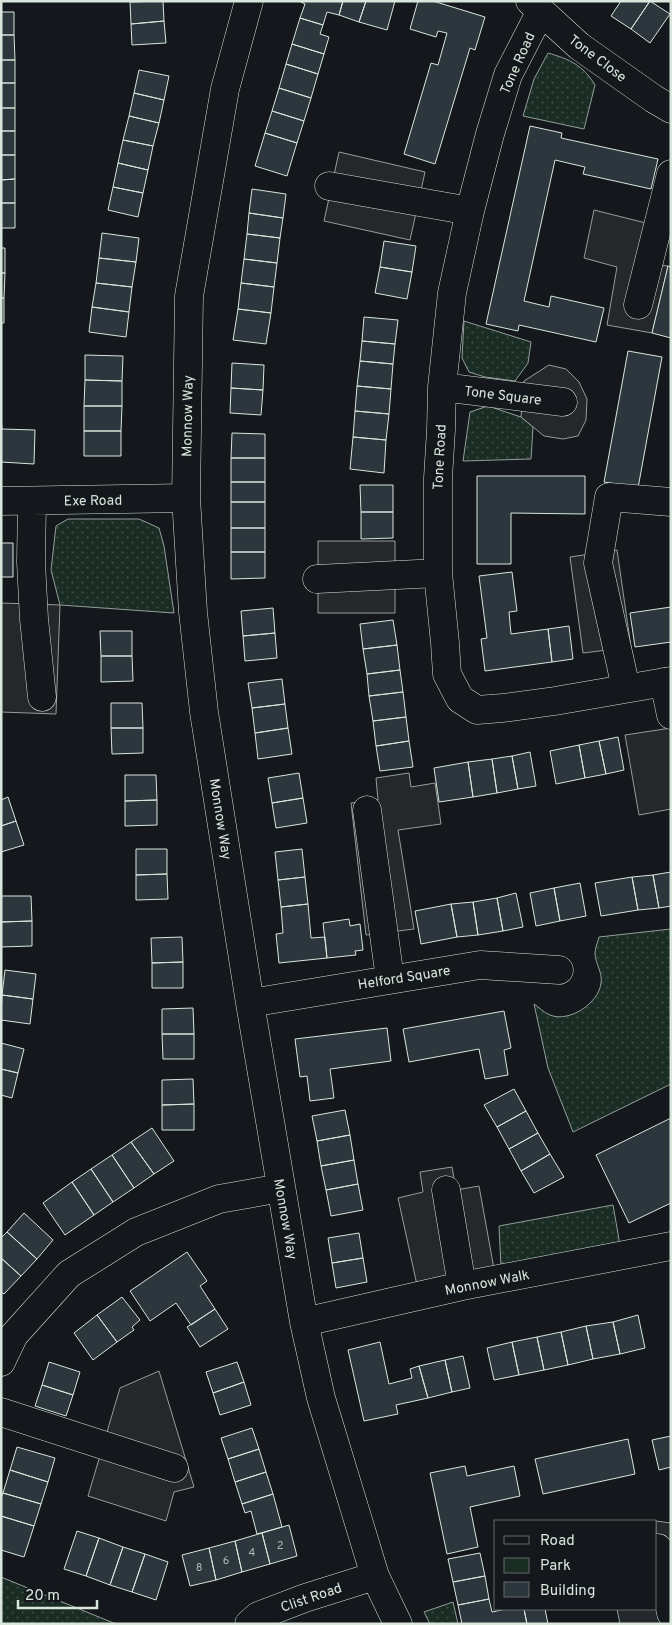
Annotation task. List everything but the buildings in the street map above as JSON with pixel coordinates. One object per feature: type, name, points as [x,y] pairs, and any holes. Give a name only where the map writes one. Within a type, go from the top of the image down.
[{"type":"street","name":"Monnow Way","points":[[249,1],[225,90],[189,296],[186,498],[193,612],[204,712],[250,1003],[304,1322],[321,1398],[375,1576],[398,1624]]},
{"type":"street","name":"Tone Close","points":[[535,6],[580,46],[671,109]]},
{"type":"street","name":"Tone Road","points":[[535,6],[508,75],[490,134],[470,211],[452,293],[442,387],[438,478],[438,572],[447,674],[460,699],[477,710],[520,706],[667,681]]},
{"type":"street","points":[[638,305],[671,174]]},
{"type":"street","points":[[329,186],[470,211]]},
{"type":"street","name":"Tone Square","points":[[442,387],[563,402]]},
{"type":"street","points":[[626,688],[598,563],[609,497],[671,502]]},
{"type":"street","name":"Exe Road","points":[[1,501],[186,498]]},
{"type":"street","points":[[32,501],[31,562],[42,697]]},
{"type":"street","points":[[317,579],[438,572]]},
{"type":"street","points":[[667,681],[671,715]]},
{"type":"street","points":[[367,810],[390,980]]},
{"type":"street","name":"Helford Square","points":[[250,1003],[480,965],[559,970]]},
{"type":"street","points":[[1,1362],[14,1335],[69,1274],[136,1232],[219,1200],[281,1188]]},
{"type":"street","points":[[446,1190],[462,1286]]},
{"type":"street","name":"Monnow Walk","points":[[304,1322],[462,1286],[671,1246]]},
{"type":"street","points":[[1,1412],[174,1468]]},
{"type":"street","points":[[657,1548],[671,1613]]},
{"type":"street","name":"Clist Road","points":[[249,1624],[258,1616],[305,1598],[375,1576]]},
{"type":"green space","points":[[548,53],[575,64],[586,72],[595,85],[584,129],[523,116],[534,79]]},
{"type":"green space","points":[[464,321],[531,342],[528,363],[515,381],[485,377],[469,372],[462,358]]},
{"type":"green space","points":[[488,406],[521,417],[533,427],[531,459],[463,461],[470,412]]},
{"type":"green space","points":[[68,519],[139,519],[159,528],[164,546],[174,613],[60,605],[51,570],[56,526]]},
{"type":"green space","points":[[671,929],[671,1084],[573,1132],[548,1068],[534,1004],[548,1014],[558,1017],[574,1014],[589,1004],[599,990],[601,976],[595,949],[599,937]]},
{"type":"green space","points":[[613,1205],[620,1245],[501,1267],[499,1226]]},
{"type":"green space","points":[[1,1577],[116,1624],[1,1624]]},
{"type":"green space","points":[[453,1602],[458,1624],[430,1624],[424,1612]]},
{"type":"shaded area","points":[[339,152],[425,172],[410,240],[324,221]]},
{"type":"shaded area","points":[[594,210],[666,228],[659,265],[668,266],[652,333],[607,325],[617,267],[584,258]]},
{"type":"shaded area","points":[[549,365],[566,369],[579,382],[587,399],[586,420],[578,436],[563,439],[544,436],[521,417],[524,381]]},
{"type":"shaded area","points":[[318,541],[395,541],[395,613],[318,613]]},
{"type":"shaded area","points":[[617,550],[631,647],[583,653],[570,557]]},
{"type":"shaded area","points":[[1,603],[60,605],[56,714],[1,712]]},
{"type":"shaded area","points":[[671,728],[671,809],[639,815],[625,735]]},
{"type":"shaded area","points":[[409,773],[411,787],[435,783],[441,824],[398,830],[414,929],[366,935],[351,803],[378,800],[376,778]]},
{"type":"shaded area","points":[[452,1167],[456,1190],[479,1186],[494,1269],[417,1285],[398,1198],[423,1192],[420,1172]]},
{"type":"shaded area","points":[[159,1371],[194,1487],[174,1492],[166,1521],[88,1496],[120,1388]]},
{"type":"shaded area","points":[[657,1521],[671,1523],[671,1624],[620,1624],[617,1610],[657,1610]]}]
